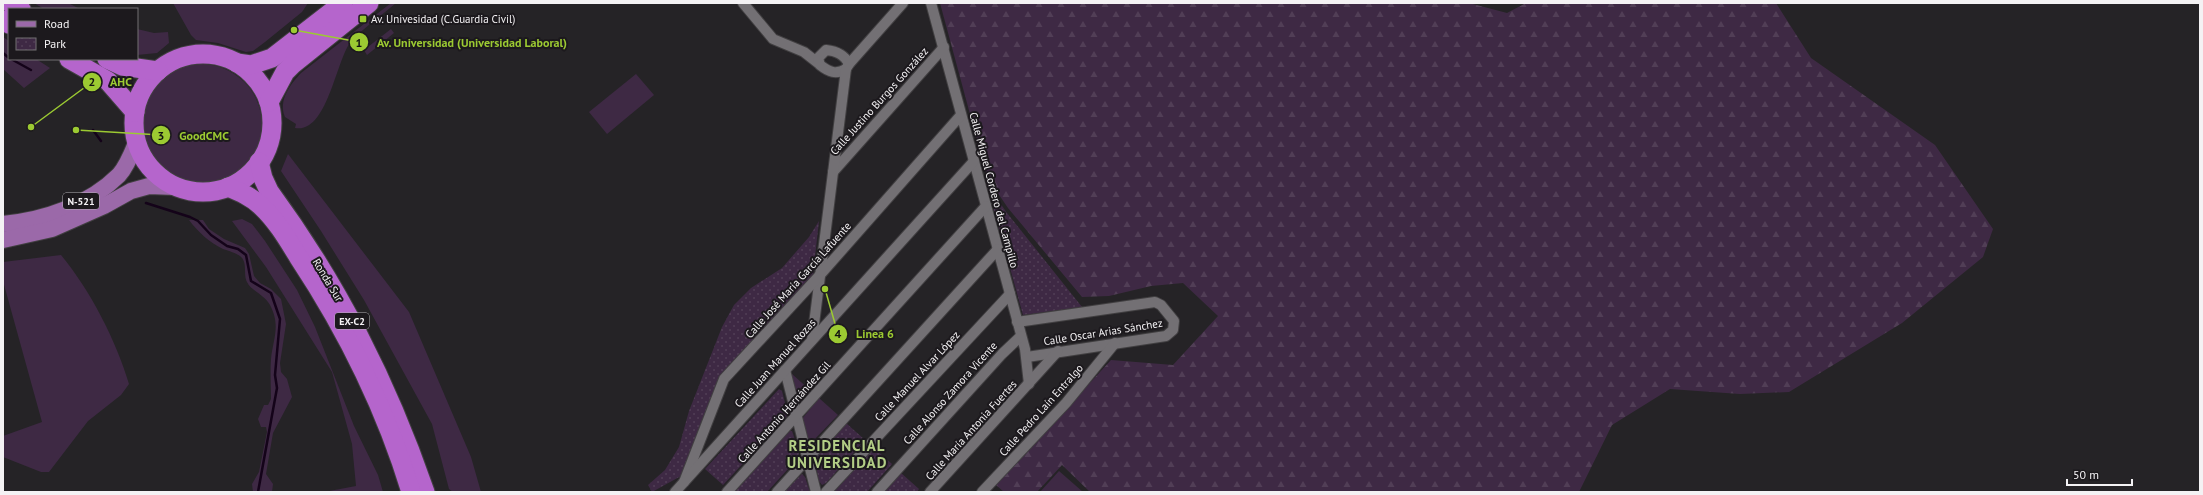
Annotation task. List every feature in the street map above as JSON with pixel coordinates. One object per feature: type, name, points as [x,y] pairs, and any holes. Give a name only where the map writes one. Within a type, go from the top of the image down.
[{"type":"highway","points":[[10,3],[19,8]]},
{"type":"highway","name":"N-521","points":[[237,63],[245,68],[260,83],[269,102],[272,117],[272,131],[266,152],[254,170],[237,183],[228,187],[217,191],[196,192],[175,187],[160,178],[148,165],[140,155],[136,143],[135,112],[143,90],[158,71],[170,63],[189,56],[202,54],[214,55],[237,63],[250,65],[272,58],[343,3]]},
{"type":"highway","points":[[269,102],[285,72],[368,3]]},
{"type":"highway","points":[[71,60],[108,81],[135,112]]},
{"type":"highway","points":[[110,60],[122,66],[158,71]]},
{"type":"highway","name":"Ronda Sur","points":[[259,162],[262,178],[269,191],[328,277],[364,342],[388,393],[425,492]]},
{"type":"highway","name":"Ronda Sur","points":[[228,187],[255,202],[272,218],[312,277],[340,325],[372,391],[402,463],[411,492]]},
{"type":"main road","name":"N-521","points":[[3,224],[21,223],[58,213],[97,192],[120,174],[136,143]]},
{"type":"main road","name":"N-521","points":[[3,240],[52,229],[104,206],[131,191],[149,186],[175,187]]},
{"type":"street","points":[[743,3],[773,39],[804,52],[826,69],[844,66],[859,52],[902,3]]},
{"type":"street","name":"Calle Miguel Cordero del Campillo","points":[[931,3],[944,46],[961,115],[1026,353],[1029,384]]},
{"type":"street","name":"Calle Justino Burgos González","points":[[833,172],[944,46]]},
{"type":"street","points":[[804,52],[834,51],[844,66],[833,172],[812,340]]},
{"type":"street","points":[[818,63],[818,58],[824,52]]},
{"type":"street","name":"Calle José María García Lafuente","points":[[677,489],[699,443],[724,379],[820,275],[961,115]]},
{"type":"street","name":"Calle Juan Manuel Rozas","points":[[677,489],[974,161]]},
{"type":"street","points":[[956,181],[969,176],[978,176]]},
{"type":"street","name":"Calle Antonio Hernández Gil","points":[[728,492],[986,206]]},
{"type":"street","points":[[824,245],[832,250],[842,250]]},
{"type":"street","points":[[777,492],[998,249]]},
{"type":"street","points":[[986,261],[1002,262]]},
{"type":"street","name":"Calle Manuel Alvar López","points":[[826,492],[1010,294]]},
{"type":"street","name":"Calle Oscar Arias Sánchez","points":[[1018,322],[1155,302],[1161,305],[1174,321],[1173,330],[1166,336],[1058,351],[1026,353]]},
{"type":"street","points":[[815,310],[822,318],[831,320]]},
{"type":"street","name":"Calle Alonso Zamora Vicente","points":[[877,492],[1009,346],[1021,336]]},
{"type":"street","name":"Calle Pedro Laín Entralgo","points":[[982,492],[1066,403],[1116,343]]},
{"type":"street","name":"Calle Alonso Zamora Vicente","points":[[1009,346],[1026,353]]},
{"type":"street","name":"Calle María Antonia Fuertes","points":[[930,492],[1058,351]]},
{"type":"street","points":[[785,370],[816,492]]},
{"type":"street","points":[[699,443],[703,449],[712,450]]},
{"type":"green space","points":[[34,3],[68,3],[78,8],[42,8]]},
{"type":"green space","points":[[173,3],[308,3],[302,12],[265,42],[253,51],[246,52],[218,43],[196,40],[191,35]]},
{"type":"green space","points":[[391,3],[396,3],[352,40],[346,49],[330,93],[316,119],[306,127],[295,128],[296,124],[285,117],[283,111],[284,99],[289,88],[301,73]]},
{"type":"green space","points":[[940,3],[1469,3],[1507,13],[1526,3],[1776,3],[1811,58],[1935,145],[1993,229],[1983,257],[1902,323],[1789,392],[1740,394],[1670,389],[1612,425],[1579,492],[1090,492],[1062,465],[1037,492],[1004,492],[996,485],[1111,360],[1173,365],[1218,316],[1183,283],[1151,286],[1109,296],[1082,297],[1008,208],[987,177]]},
{"type":"green space","points":[[138,29],[154,33],[168,32],[169,43],[157,53],[138,55]]},
{"type":"green space","points":[[391,29],[394,33],[367,55],[364,50]]},
{"type":"green space","points":[[3,37],[8,40],[8,60],[38,60],[50,68],[24,88],[3,69]]},
{"type":"green space","points":[[201,64],[224,69],[244,82],[257,102],[262,125],[257,148],[244,168],[224,181],[201,186],[178,181],[158,168],[145,148],[140,125],[145,102],[158,82],[178,69]]},
{"type":"green space","points":[[636,74],[654,95],[607,134],[589,112]]},
{"type":"green space","points":[[288,154],[409,312],[471,457],[481,492],[453,492],[449,489],[432,424],[364,300],[281,171]]},
{"type":"green space","points":[[986,181],[989,182],[995,196],[1007,213],[1082,307],[1023,315]]},
{"type":"green space","points":[[242,219],[252,224],[297,290],[315,327],[354,426],[378,475],[383,492],[324,492],[356,486],[352,444],[332,372],[266,267],[232,221]]},
{"type":"green space","points":[[189,220],[203,220],[209,229],[224,239],[245,248],[249,254],[254,276],[260,283],[271,289],[281,299],[286,324],[280,363],[281,372],[287,379],[292,397],[273,433],[266,474],[273,484],[272,492],[253,492],[252,484],[259,472],[267,432],[266,427],[261,427],[258,419],[264,405],[268,405],[271,399],[271,359],[276,326],[275,319],[267,301],[251,288],[247,282],[244,261],[238,255],[223,249],[208,240]]},
{"type":"green space","points":[[819,221],[813,274],[719,377],[681,476],[652,492],[648,485],[665,470],[679,447],[689,411],[722,327],[734,305],[751,288],[782,268],[809,237]]},
{"type":"green space","points":[[61,255],[82,284],[101,316],[124,367],[129,384],[121,395],[88,421],[49,472],[41,472],[3,457],[3,436],[42,422],[3,281],[3,262]]},
{"type":"green space","points":[[792,374],[810,390],[801,400],[797,399],[790,376]]},
{"type":"green space","points":[[779,389],[782,391],[788,415],[723,485],[705,469]]},
{"type":"green space","points":[[819,398],[838,415],[811,443],[807,440],[802,419]]},
{"type":"green space","points":[[846,423],[865,440],[826,483],[822,485],[819,481],[814,459]]},
{"type":"green space","points":[[790,431],[792,431],[799,452],[798,458],[767,492],[734,492]]},
{"type":"green space","points":[[874,448],[892,464],[867,492],[834,492]]},
{"type":"green space","points":[[1059,471],[1083,492],[1040,492]]},
{"type":"green space","points":[[901,473],[919,489],[917,492],[884,492]]},
{"type":"green space","points":[[802,474],[805,477],[810,492],[783,492]]},
{"type":"waterway","points":[[3,53],[8,57]]},
{"type":"waterway","points":[[13,60],[31,70]]},
{"type":"waterway","points":[[93,130],[101,141]]},
{"type":"waterway","points":[[146,203],[190,217],[198,221],[211,235],[227,246],[238,249],[246,255],[251,281],[271,293],[280,319],[275,375],[277,388],[258,492]]},
{"type":"place","name":"Av. Univesidad (C.Guardia Civil)","points":[[363,19]]},
{"type":"place","name":"Av. Universidad (Universidad Laboral)","points":[[294,30]]},
{"type":"place","name":"AHC","points":[[31,127]]},
{"type":"place","name":"GoodCMC","points":[[76,130]]},
{"type":"place","name":"Linea 6","points":[[825,289]]},
{"type":"district","name":"RESIDENCIAL UNIVERSIDAD","points":[[837,454]]}]
